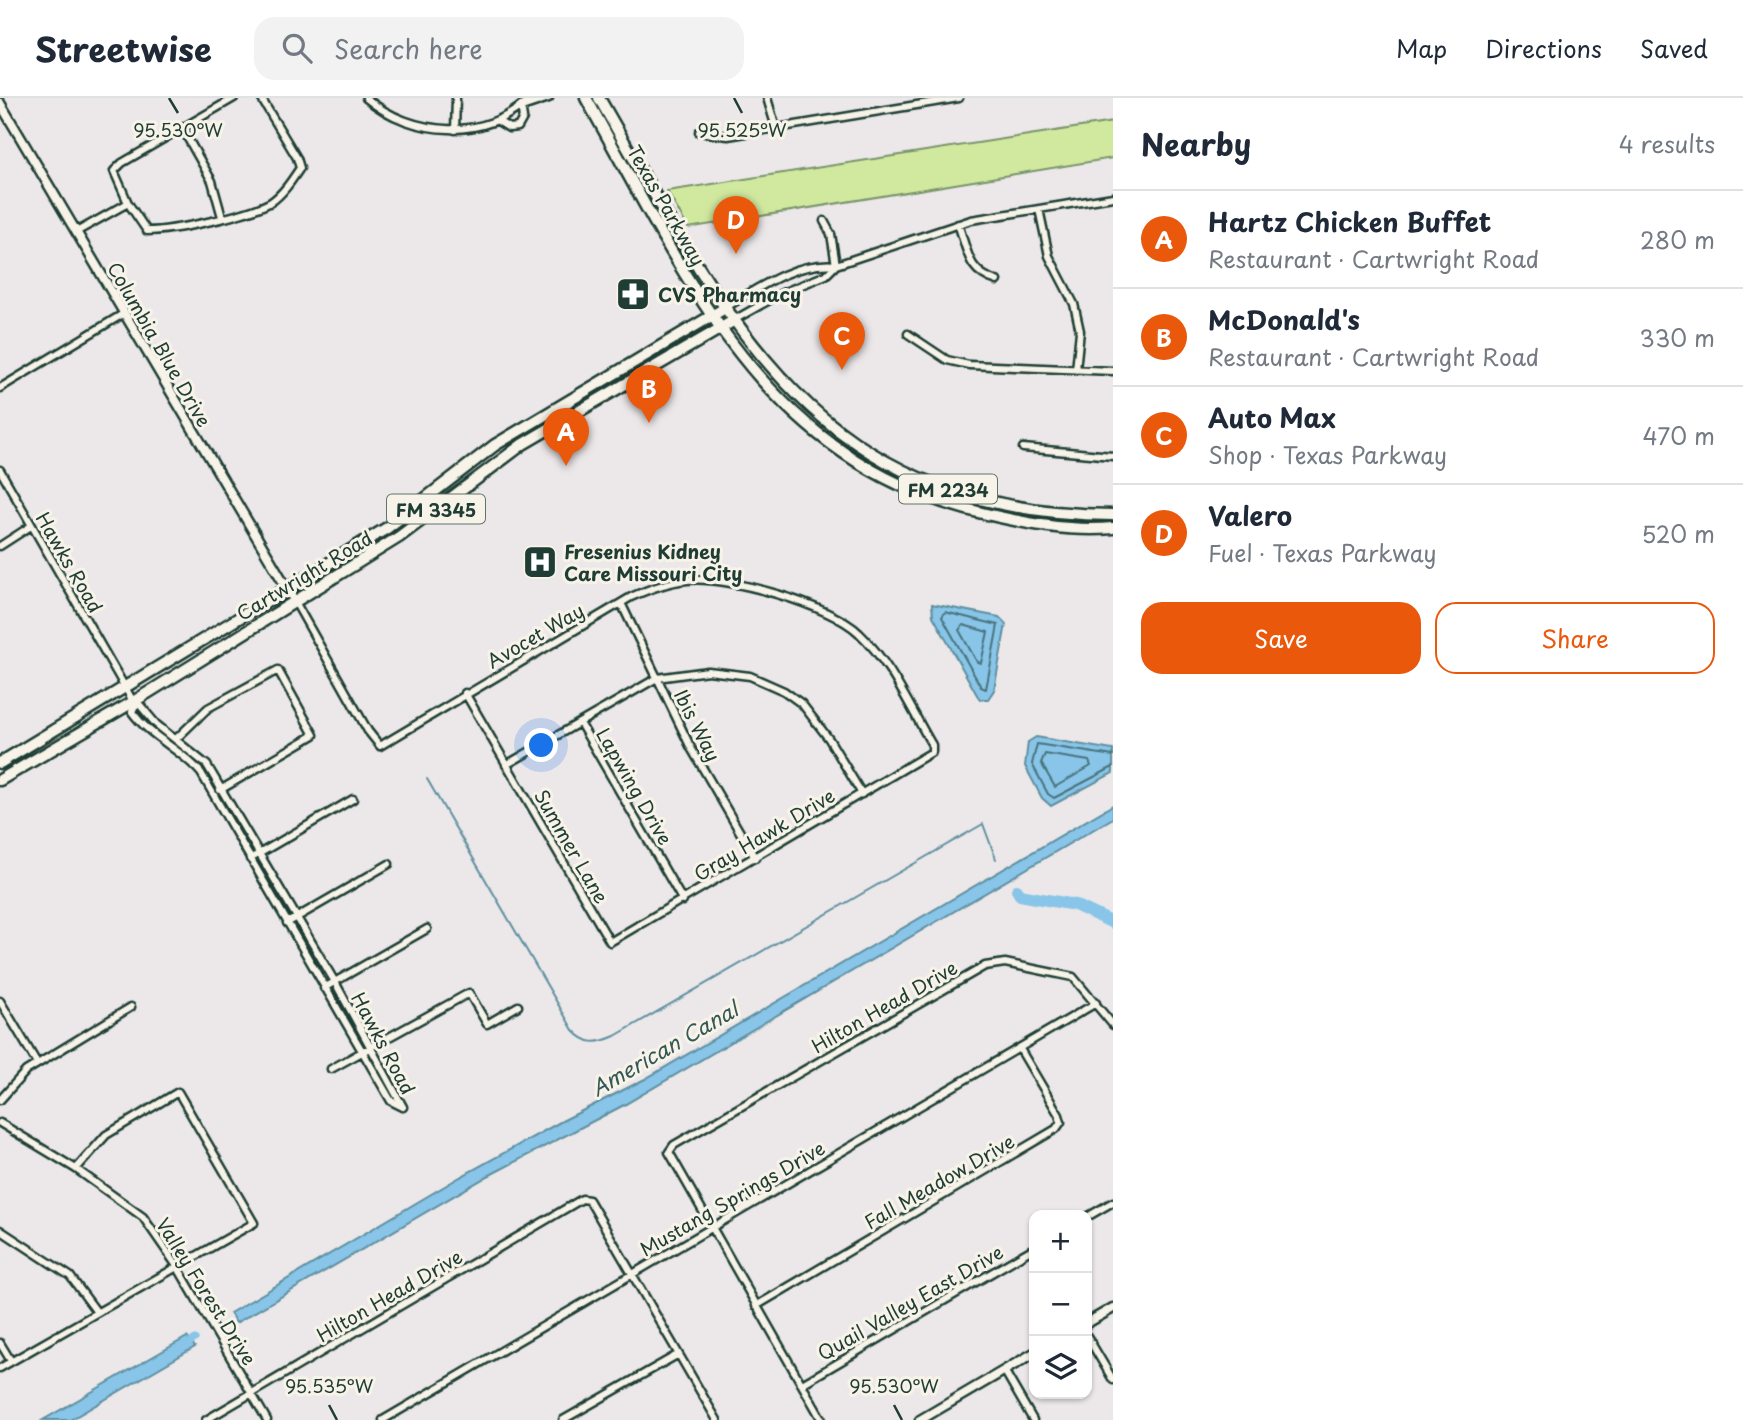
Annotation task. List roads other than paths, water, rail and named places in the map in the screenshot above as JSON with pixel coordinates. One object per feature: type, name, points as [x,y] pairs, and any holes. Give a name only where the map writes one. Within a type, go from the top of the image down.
[{"type":"main road","name":"Texas Parkway","points":[[586,98],[719,329],[751,371],[819,435],[882,475],[941,501],[1000,517],[1059,526],[1113,527]]},
{"type":"main road","name":"Texas Parkway","points":[[598,98],[733,321],[770,367],[824,421],[882,460],[972,498],[1039,512],[1113,514]]},
{"type":"main road","name":"Cartwright Road","points":[[0,763],[126,689],[387,528],[474,460],[515,433],[725,308]]},
{"type":"main road","name":"Cartwright Road","points":[[0,780],[134,704],[294,600],[374,553],[427,517],[471,480],[523,444],[733,321]]},
{"type":"main road","points":[[590,388],[598,400]]},
{"type":"main road","points":[[515,433],[523,444]]},
{"type":"main road","points":[[417,506],[427,517]]},
{"type":"street","points":[[234,98],[122,163],[114,172],[128,203],[147,230],[240,214],[272,201],[300,169],[297,158],[261,98]]},
{"type":"street","points":[[366,98],[388,114],[410,124],[455,130],[498,121],[521,107],[548,98]]},
{"type":"street","points":[[455,130],[456,98]]},
{"type":"street","points":[[521,107],[530,98]]},
{"type":"street","points":[[767,98],[776,128]]},
{"type":"street","points":[[699,132],[728,136],[959,98]]},
{"type":"street","points":[[498,121],[509,128],[518,127],[523,118],[521,107]]},
{"type":"street","name":"Columbia Blue Drive","points":[[1,108],[78,232],[123,314],[294,600]]},
{"type":"street","points":[[182,128],[212,181],[222,217]]},
{"type":"street","name":"Cartwright Road","points":[[725,308],[781,276],[824,264],[836,265],[958,224],[1113,197]]},
{"type":"street","points":[[78,232],[128,203]]},
{"type":"street","points":[[1039,209],[1049,256],[1074,304],[1080,331],[1076,370]]},
{"type":"street","points":[[824,221],[831,234],[836,265]]},
{"type":"street","points":[[958,224],[973,268],[981,276],[997,281]]},
{"type":"street","name":"Cartwright Road","points":[[733,321],[782,293],[826,275],[836,265]]},
{"type":"street","points":[[0,388],[123,314]]},
{"type":"street","points":[[908,334],[947,360],[969,365],[1113,370]]},
{"type":"street","points":[[1023,448],[1113,456]]},
{"type":"street","name":"Hawks Road","points":[[0,470],[126,689],[134,704],[132,712],[144,728],[194,765],[391,1101],[403,1107],[335,982],[222,789],[200,757],[156,724],[140,705],[134,704]]},
{"type":"street","points":[[0,546],[31,526]]},
{"type":"street","name":"Avocet Way","points":[[294,600],[368,731],[380,746],[621,603],[662,584],[690,579],[712,581],[818,606],[859,632],[875,650],[932,746],[932,752]]},
{"type":"street","name":"Ibis Way","points":[[621,603],[691,748],[755,858]]},
{"type":"street","points":[[176,739],[208,708],[278,670],[314,735],[212,794]]},
{"type":"street","points":[[506,765],[657,678],[689,671],[733,673],[750,676],[784,691],[816,719],[862,794]]},
{"type":"street","name":"Summer Lane","points":[[465,694],[610,942]]},
{"type":"street","name":"Lapwing Drive","points":[[580,723],[683,901]]},
{"type":"street","name":"Gray Hawk Drive","points":[[610,942],[932,752]]},
{"type":"street","points":[[250,859],[353,799]]},
{"type":"street","points":[[287,923],[389,864]]},
{"type":"street","points":[[324,988],[427,929]]},
{"type":"street","name":"Hilton Head Drive","points":[[712,1228],[669,1152],[674,1145],[985,966],[1004,963],[1062,972],[1083,986],[1113,1025]]},
{"type":"street","points":[[331,1069],[469,993],[487,1024],[518,1006]]},
{"type":"street","points":[[0,1001],[37,1063]]},
{"type":"street","name":"Mustang Springs Drive","points":[[383,1420],[1096,1003]]},
{"type":"street","points":[[0,1100],[15,1080],[37,1063],[131,1007]]},
{"type":"street","name":"Fall Meadow Drive","points":[[756,1306],[1056,1129],[1061,1122],[1059,1115],[1020,1049]]},
{"type":"street","points":[[0,1368],[254,1223],[178,1092],[106,1135],[76,1169]]},
{"type":"street","name":"Valley Forest Drive","points":[[0,1123],[76,1169],[143,1217],[177,1266],[267,1420]]},
{"type":"street","name":"Hilton Head Drive","points":[[206,1420],[582,1199],[589,1200],[633,1274]]},
{"type":"street","points":[[1092,1214],[1113,1202]]},
{"type":"street","points":[[712,1228],[822,1420]]},
{"type":"street","points":[[0,1230],[70,1276],[96,1311]]},
{"type":"street","name":"Quail Valley East Drive","points":[[802,1384],[1029,1251]]},
{"type":"street","points":[[633,1274],[677,1355],[717,1420]]},
{"type":"street","points":[[1092,1320],[1113,1308]]},
{"type":"street","points":[[0,1343],[11,1361]]},
{"type":"street","points":[[1092,1344],[1113,1380]]},
{"type":"street","points":[[563,1420],[677,1355]]},
{"type":"street","points":[[924,1419],[1029,1356]]},
{"type":"street","points":[[1004,1370],[1033,1420]]},
{"type":"water","points":[[932,604],[999,617],[1006,624],[994,690],[988,699],[980,699],[977,695],[933,616]]},
{"type":"water","points":[[1036,737],[1113,750],[1113,773],[1051,806],[1042,798],[1025,766],[1028,742]]},
{"type":"water","name":"American Canal","points":[[1113,805],[1113,818],[624,1105],[488,1176],[236,1323],[230,1313],[460,1177],[645,1079]]},
{"type":"water","points":[[187,1337],[195,1347],[70,1420],[43,1420]]},
{"type":"waterway","points":[[427,779],[573,1030],[593,1042],[615,1036],[983,824],[996,859]]},
{"type":"waterway","points":[[1017,890],[1020,895],[1075,905],[1113,923]]},
{"type":"waterway","name":"American Canal","points":[[184,1347],[195,1339]]},
{"type":"place","name":"Valero","points":[[736,254]]},
{"type":"place","name":"CVS Pharmacy","points":[[633,294]]},
{"type":"place","name":"Auto Max","points":[[842,370]]},
{"type":"place","name":"McDonald's","points":[[649,423]]},
{"type":"place","name":"Hartz Chicken Buffet","points":[[566,466]]},
{"type":"place","name":"Fresenius Kidney Care Missouri City","points":[[540,562]]}]
